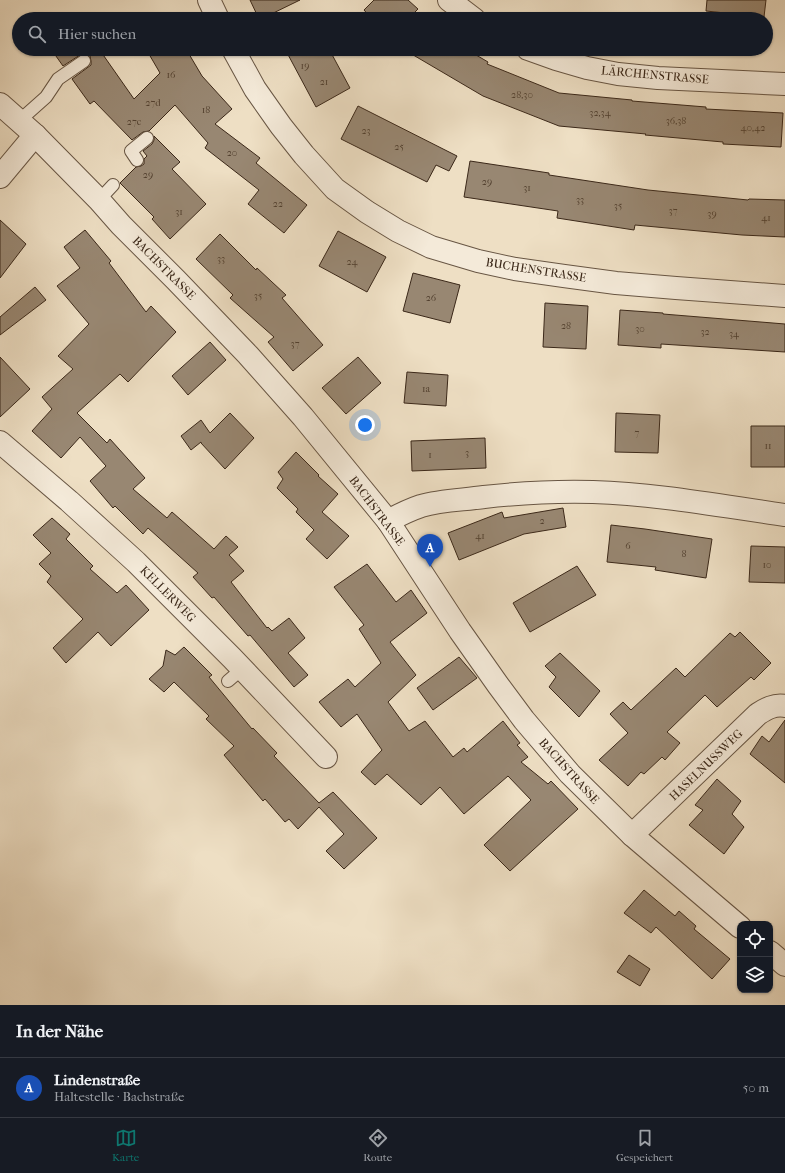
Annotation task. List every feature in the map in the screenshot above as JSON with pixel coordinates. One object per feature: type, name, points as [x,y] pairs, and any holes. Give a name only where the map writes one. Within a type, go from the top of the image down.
[{"type":"street","points":[[209,0],[215,12]]},
{"type":"street","points":[[449,0],[465,12]]},
{"type":"street","name":"BUCHENSTRASSE","points":[[237,56],[255,89],[281,126],[304,155],[335,189],[367,212],[398,231],[431,247],[478,261],[557,275],[616,283],[785,296]]},
{"type":"street","name":"LÄRCHENSTRASSE","points":[[548,56],[587,68],[618,74],[658,78],[785,84]]},
{"type":"street","name":"BACHSTRASSE","points":[[0,104],[106,193],[121,225],[248,355],[303,417],[388,521],[460,631],[524,720],[570,774],[632,835],[737,924]]},
{"type":"street","points":[[0,177],[27,128]]},
{"type":"street","name":"KELLERWEG","points":[[0,442],[69,501],[136,562],[235,675],[326,757]]},
{"type":"street","points":[[388,521],[422,506],[442,502],[534,493],[592,492],[701,502],[785,515]]},
{"type":"street","name":"HASELNUSSWEG","points":[[632,835],[758,714],[768,708],[782,705],[785,706]]},
{"type":"street","points":[[773,955],[785,965]]},
{"type":"lane","points":[[27,128],[58,79],[84,61]]},
{"type":"lane","points":[[137,160],[131,150],[147,138]]},
{"type":"building","points":[[250,0],[300,0],[275,12],[256,12]]},
{"type":"building","points":[[374,0],[408,0],[418,9],[415,12],[366,12],[364,10]]},
{"type":"building","points":[[707,0],[766,0],[765,12],[706,11]]},
{"type":"building","points":[[56,56],[78,56],[63,66]]},
{"type":"building","points":[[90,56],[104,56],[134,99],[160,73],[150,56],[190,56],[202,76],[232,109],[215,124],[260,158],[256,163],[307,205],[284,233],[248,204],[259,190],[205,148],[208,143],[175,105],[149,131],[143,132],[132,140],[94,101],[90,104],[72,79],[91,65]]},
{"type":"building","points":[[289,56],[333,56],[350,88],[316,107]]},
{"type":"building","points":[[415,56],[478,56],[488,62],[487,64],[559,93],[706,107],[706,109],[783,113],[781,147],[723,144],[723,142],[559,126],[483,96]]},
{"type":"building","points":[[358,106],[457,156],[449,171],[436,165],[427,182],[341,139]]},
{"type":"building","points":[[154,136],[180,162],[172,169],[206,204],[170,239],[152,219],[154,217],[120,183],[136,167],[144,164],[144,159],[147,156],[143,151],[152,144]]},
{"type":"building","points":[[470,161],[648,190],[748,200],[785,200],[785,237],[742,235],[635,225],[634,230],[557,218],[558,211],[464,197]]},
{"type":"building","points":[[0,220],[26,244],[0,278]]},
{"type":"building","points":[[85,230],[111,261],[109,263],[146,312],[151,306],[176,332],[128,382],[120,374],[77,413],[107,443],[110,439],[145,478],[133,489],[167,518],[172,512],[214,549],[226,536],[238,547],[229,555],[244,571],[231,582],[267,628],[268,627],[272,631],[289,618],[305,638],[288,653],[308,675],[294,687],[250,635],[248,636],[214,597],[212,598],[193,577],[198,573],[148,528],[143,534],[115,506],[113,508],[90,481],[106,466],[80,437],[61,458],[32,431],[52,409],[42,397],[73,369],[58,356],[89,324],[57,286],[80,268],[64,247]]},
{"type":"building","points":[[338,231],[386,257],[367,292],[319,266]]},
{"type":"building","points":[[220,234],[256,270],[257,268],[286,295],[282,298],[323,345],[293,371],[268,342],[274,337],[230,298],[233,295],[196,259]]},
{"type":"building","points":[[413,273],[460,285],[450,323],[403,311]]},
{"type":"building","points":[[35,287],[46,300],[0,335],[0,317]]},
{"type":"building","points":[[545,303],[588,306],[586,349],[543,347]]},
{"type":"building","points":[[620,310],[785,324],[785,352],[661,344],[661,348],[618,345]]},
{"type":"building","points":[[210,342],[226,360],[188,395],[172,376]]},
{"type":"building","points":[[0,357],[30,389],[0,417]]},
{"type":"building","points":[[358,357],[381,383],[346,414],[322,388]]},
{"type":"building","points":[[407,372],[448,375],[446,406],[404,403]]},
{"type":"building","points":[[230,413],[254,438],[225,469],[201,442],[191,450],[181,436],[201,420],[210,433]]},
{"type":"building","points":[[616,413],[660,415],[658,453],[615,452]]},
{"type":"building","points":[[751,426],[785,426],[785,467],[751,467]]},
{"type":"building","points":[[485,438],[486,468],[412,471],[411,441]]},
{"type":"building","points":[[296,452],[319,475],[318,476],[338,494],[322,512],[349,536],[327,559],[306,539],[314,530],[296,512],[298,509],[277,488],[283,479],[278,472]]},
{"type":"building","points":[[563,508],[566,527],[524,534],[459,560],[448,533],[502,512],[504,518]]},
{"type":"building","points":[[52,518],[70,534],[66,539],[93,566],[90,569],[117,593],[126,585],[149,610],[111,646],[98,632],[66,663],[53,648],[83,619],[47,582],[51,576],[39,564],[51,553],[33,535]]},
{"type":"building","points":[[611,525],[712,539],[706,578],[655,570],[656,567],[607,562]]},
{"type":"building","points":[[751,546],[785,547],[785,583],[749,582]]},
{"type":"building","points":[[367,564],[396,602],[411,590],[427,613],[390,642],[416,675],[388,702],[409,731],[425,721],[453,757],[464,748],[467,752],[503,721],[520,743],[517,745],[528,757],[521,762],[548,784],[551,781],[578,809],[510,871],[484,845],[531,800],[508,776],[464,814],[440,787],[421,805],[387,774],[375,785],[361,772],[382,750],[357,714],[341,727],[319,702],[348,679],[355,687],[381,663],[359,629],[364,625],[334,587]]},
{"type":"building","points":[[577,566],[596,595],[530,632],[513,603]]},
{"type":"building","points":[[740,632],[771,663],[754,680],[751,677],[717,707],[705,695],[667,732],[680,743],[665,760],[662,757],[644,774],[641,772],[628,786],[599,760],[628,733],[610,714],[623,702],[631,710],[676,668],[685,677],[730,633],[735,637]]},
{"type":"building","points":[[184,647],[212,675],[209,677],[252,729],[253,728],[277,753],[274,756],[319,803],[333,792],[377,838],[344,869],[326,851],[344,834],[319,807],[298,829],[289,819],[285,822],[265,799],[263,801],[224,755],[234,746],[206,719],[209,716],[174,682],[164,692],[149,679],[163,666],[166,650],[175,655]]},
{"type":"building","points":[[560,653],[600,691],[579,717],[549,687],[556,677],[545,666]]},
{"type":"building","points":[[459,657],[477,678],[433,710],[417,688]]},
{"type":"building","points":[[785,720],[785,783],[750,754],[762,736],[769,742]]},
{"type":"building","points":[[717,779],[741,801],[732,814],[744,827],[724,854],[689,825],[703,810],[695,805]]},
{"type":"building","points":[[644,890],[675,916],[679,911],[696,926],[694,929],[730,959],[712,979],[656,927],[651,933],[624,913]]},
{"type":"building","points":[[629,955],[650,969],[640,986],[617,972]]},
{"type":"place","name":"Lindenstraße","points":[[430,567]]}]
